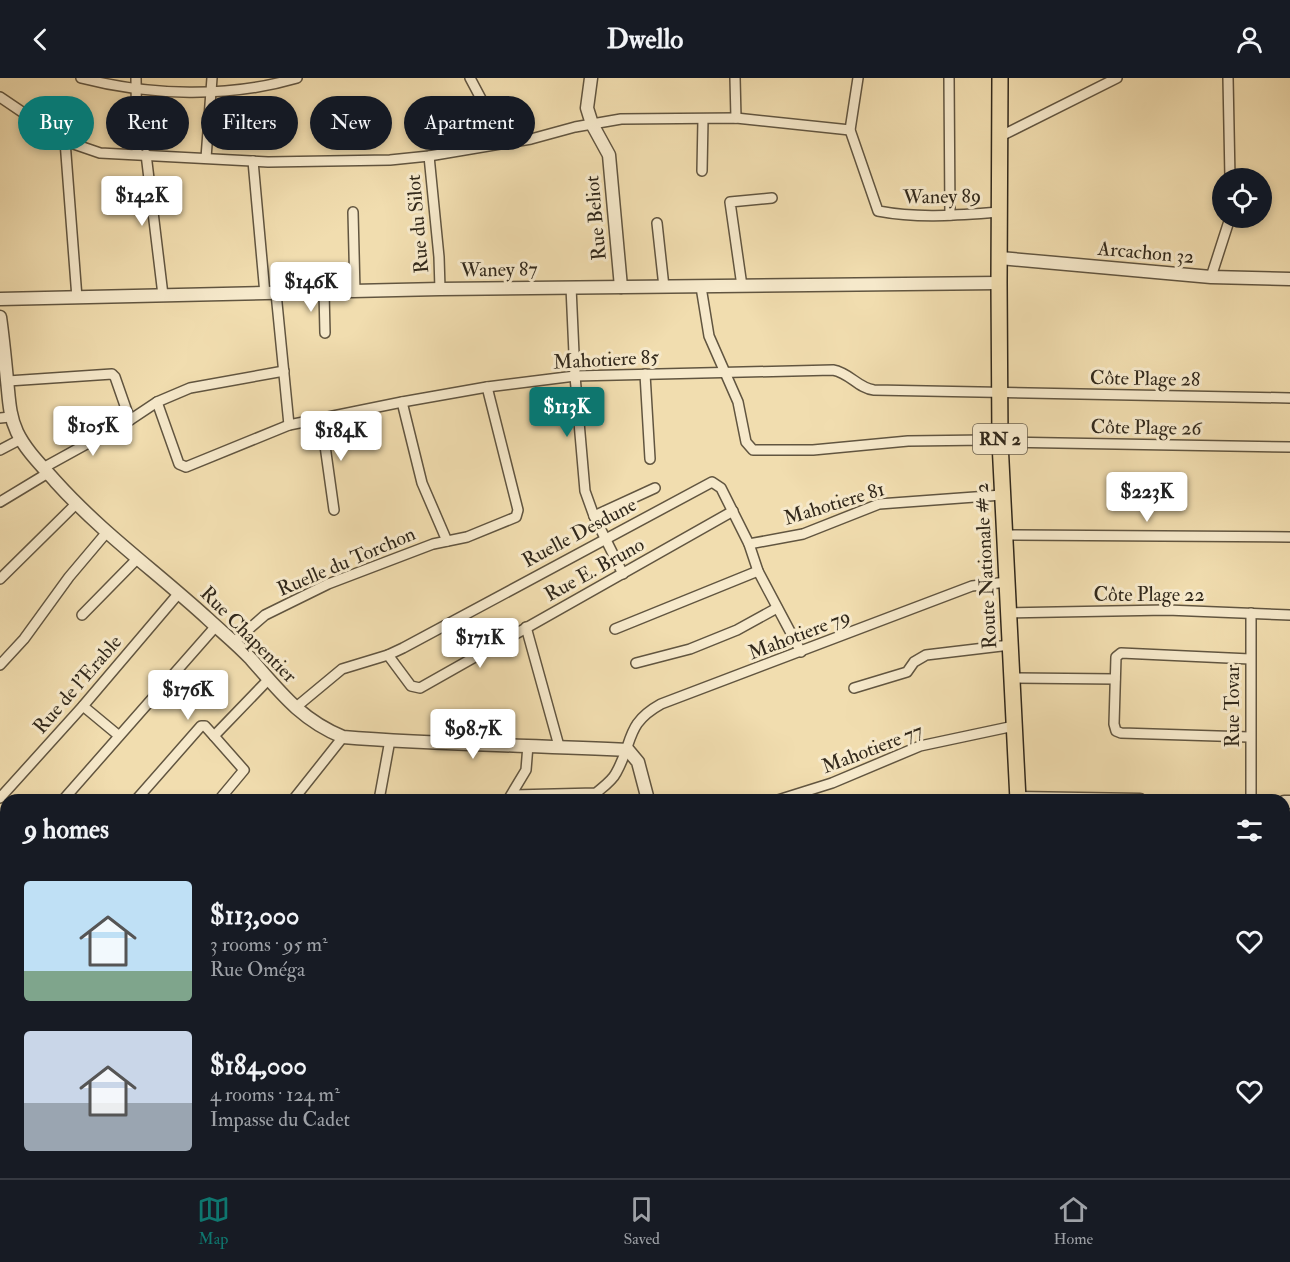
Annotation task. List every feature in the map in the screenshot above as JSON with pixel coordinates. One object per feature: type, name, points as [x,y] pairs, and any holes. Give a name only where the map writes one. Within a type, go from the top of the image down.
[{"type":"main road","name":"Route Nationale # 2","points":[[1000,78],[1000,442],[1018,794]]},
{"type":"street","points":[[81,78],[137,89],[212,91],[270,86],[297,78]]},
{"type":"street","points":[[136,78],[142,154],[164,296]]},
{"type":"street","points":[[206,158],[212,78]]},
{"type":"street","points":[[470,78],[480,96]]},
{"type":"street","name":"Rue Beliot","points":[[591,78],[588,108],[592,124],[609,155],[621,287]]},
{"type":"street","points":[[735,78],[736,118]]},
{"type":"street","name":"Waney 89","points":[[858,78],[850,130],[878,211],[901,216],[1000,213]]},
{"type":"street","points":[[949,78],[950,215]]},
{"type":"street","points":[[999,137],[1117,78]]},
{"type":"street","points":[[1228,78],[1230,168]]},
{"type":"street","points":[[0,98],[18,110]]},
{"type":"street","points":[[535,138],[621,119],[736,118],[850,130]]},
{"type":"street","points":[[702,171],[703,119]]},
{"type":"street","points":[[66,150],[77,298]]},
{"type":"street","points":[[91,150],[100,153],[253,161],[390,160],[461,150]]},
{"type":"street","name":"Rue du Silot","points":[[429,156],[440,289]]},
{"type":"street","points":[[253,161],[270,294],[284,371],[289,425]]},
{"type":"street","points":[[742,286],[730,202],[772,198]]},
{"type":"street","points":[[353,212],[355,292]]},
{"type":"street","points":[[657,223],[664,287]]},
{"type":"street","points":[[1211,277],[1227,228]]},
{"type":"street","name":"Arcachon 32","points":[[1000,258],[1211,277],[1290,279]]},
{"type":"street","name":"Waney 87","points":[[0,299],[440,289],[999,283]]},
{"type":"street","points":[[571,287],[575,376],[585,491],[594,516],[623,574]]},
{"type":"street","points":[[701,287],[709,336],[725,374]]},
{"type":"street","points":[[324,292],[325,333]]},
{"type":"street","name":"Rue Chapentier","points":[[0,316],[2,357],[8,381],[5,417],[45,470],[76,504],[137,559],[180,592],[216,626],[295,708],[324,729],[343,736],[390,741],[627,750]]},
{"type":"street","name":"Mahotiere 85","points":[[157,402],[179,464],[186,467],[289,425],[321,417],[487,387],[575,376],[833,370],[845,373],[868,389],[1000,392]]},
{"type":"street","points":[[0,502],[45,470],[157,402],[190,388],[284,371]]},
{"type":"street","points":[[8,381],[112,374],[130,420]]},
{"type":"street","points":[[645,374],[650,459]]},
{"type":"street","name":"Côte Plage 26","points":[[725,374],[741,411],[743,436],[753,450],[813,450],[908,441],[987,440],[1290,447]]},
{"type":"street","name":"Ruelle du Torchon","points":[[233,643],[265,615],[328,584],[433,544],[467,537],[516,517],[518,514],[487,387]]},
{"type":"street","name":"Côte Plage 28","points":[[1000,392],[1290,398]]},
{"type":"street","points":[[402,402],[422,483],[447,541]]},
{"type":"street","points":[[321,417],[334,510]]},
{"type":"street","points":[[0,450],[21,439]]},
{"type":"street","name":"Ruelle Desdune","points":[[295,708],[342,669],[388,655],[712,482],[722,488],[749,544],[758,571],[801,652]]},
{"type":"street","points":[[594,516],[655,488]]},
{"type":"street","name":"Mahotiere 81","points":[[749,544],[803,534],[879,504],[1002,495]]},
{"type":"street","points":[[0,579],[76,504]]},
{"type":"street","name":"Rue E. Bruno","points":[[388,655],[411,686],[420,688],[733,511]]},
{"type":"street","points":[[0,665],[24,639],[69,576],[107,532]]},
{"type":"street","points":[[1004,535],[1290,537]]},
{"type":"street","points":[[82,615],[137,559]]},
{"type":"street","points":[[615,629],[758,571]]},
{"type":"street","name":"Mahotiere 79","points":[[574,794],[596,793],[615,776],[627,750],[631,731],[648,712],[661,704],[972,586],[1007,582]]},
{"type":"street","name":"Rue de l'Erable","points":[[4,794],[83,706],[180,592]]},
{"type":"street","points":[[636,663],[690,649],[737,630],[777,608]]},
{"type":"street","name":"Côte Plage 22","points":[[1009,613],[1167,610],[1290,615]]},
{"type":"street","name":"Rue Tovar","points":[[1251,613],[1249,737],[1251,794]]},
{"type":"street","points":[[68,794],[216,626]]},
{"type":"street","points":[[526,627],[559,746]]},
{"type":"street","points":[[854,688],[907,672],[914,662],[926,655],[1010,645]]},
{"type":"street","points":[[1249,737],[1118,732],[1114,724],[1116,657],[1121,653],[1250,659]]},
{"type":"street","points":[[1012,678],[1115,679]]},
{"type":"street","points":[[214,736],[268,680]]},
{"type":"street","points":[[83,706],[118,735]]},
{"type":"street","points":[[141,794],[201,726],[205,726],[244,770],[224,794]]},
{"type":"street","name":"Mahotiere 77","points":[[797,794],[832,783],[920,746],[1014,726]]},
{"type":"street","points":[[298,794],[343,736]]},
{"type":"street","points":[[380,794],[390,741]]},
{"type":"street","points":[[512,794],[526,770],[528,745]]},
{"type":"street","points":[[627,750],[638,762],[646,794]]}]
